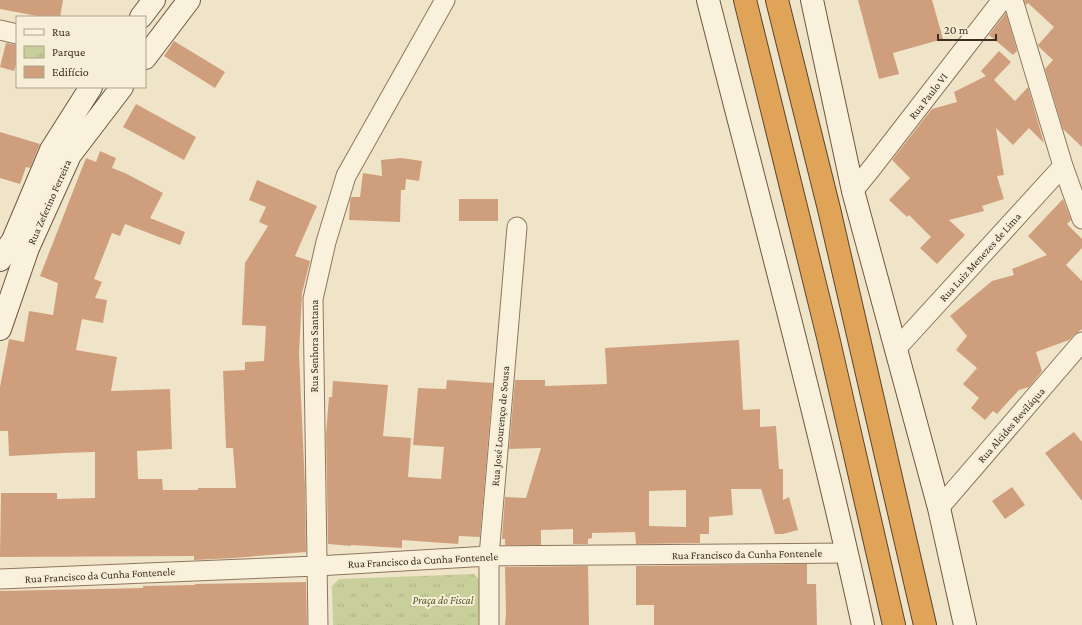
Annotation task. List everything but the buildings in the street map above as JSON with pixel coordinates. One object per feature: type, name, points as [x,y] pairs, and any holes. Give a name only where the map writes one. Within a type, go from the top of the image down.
[{"type":"highway","points":[[746,0],[828,338],[894,625]]},
{"type":"highway","points":[[777,0],[829,209],[925,625]]},
{"type":"main road","points":[[142,16],[154,0]]},
{"type":"main road","points":[[146,57],[189,0]]},
{"type":"main road","points":[[708,0],[800,362],[847,553],[863,625]]},
{"type":"main road","points":[[812,0],[853,190],[939,508],[965,625]]},
{"type":"main road","name":"Rua Zeferino Ferreira","points":[[0,260],[13,240],[51,150],[90,88]]},
{"type":"main road","name":"Rua Zeferino Ferreira","points":[[0,330],[28,248],[70,155],[121,88]]},
{"type":"street","name":"Rua Senhora Santana","points":[[318,625],[313,299],[326,242],[346,176],[445,0]]},
{"type":"street","name":"Rua Paulo VI","points":[[853,190],[1002,0]]},
{"type":"street","points":[[1013,0],[1063,166],[1082,219]]},
{"type":"street","points":[[0,30],[16,34]]},
{"type":"street","name":"Rua Luiz Menezes de Lima","points":[[896,349],[1063,166]]},
{"type":"street","name":"Rua José Lourenço de Sousa","points":[[489,625],[489,556],[517,227]]},
{"type":"street","name":"Rua Alcides Beviláqua","points":[[939,508],[1082,342]]},
{"type":"street","name":"Rua Francisco da Cunha Fontenele","points":[[0,580],[318,566],[489,556],[847,553]]},
{"type":"green space","name":"Praça do Fiscal","points":[[474,574],[480,581],[483,625],[333,625],[332,586],[339,579]]}]
